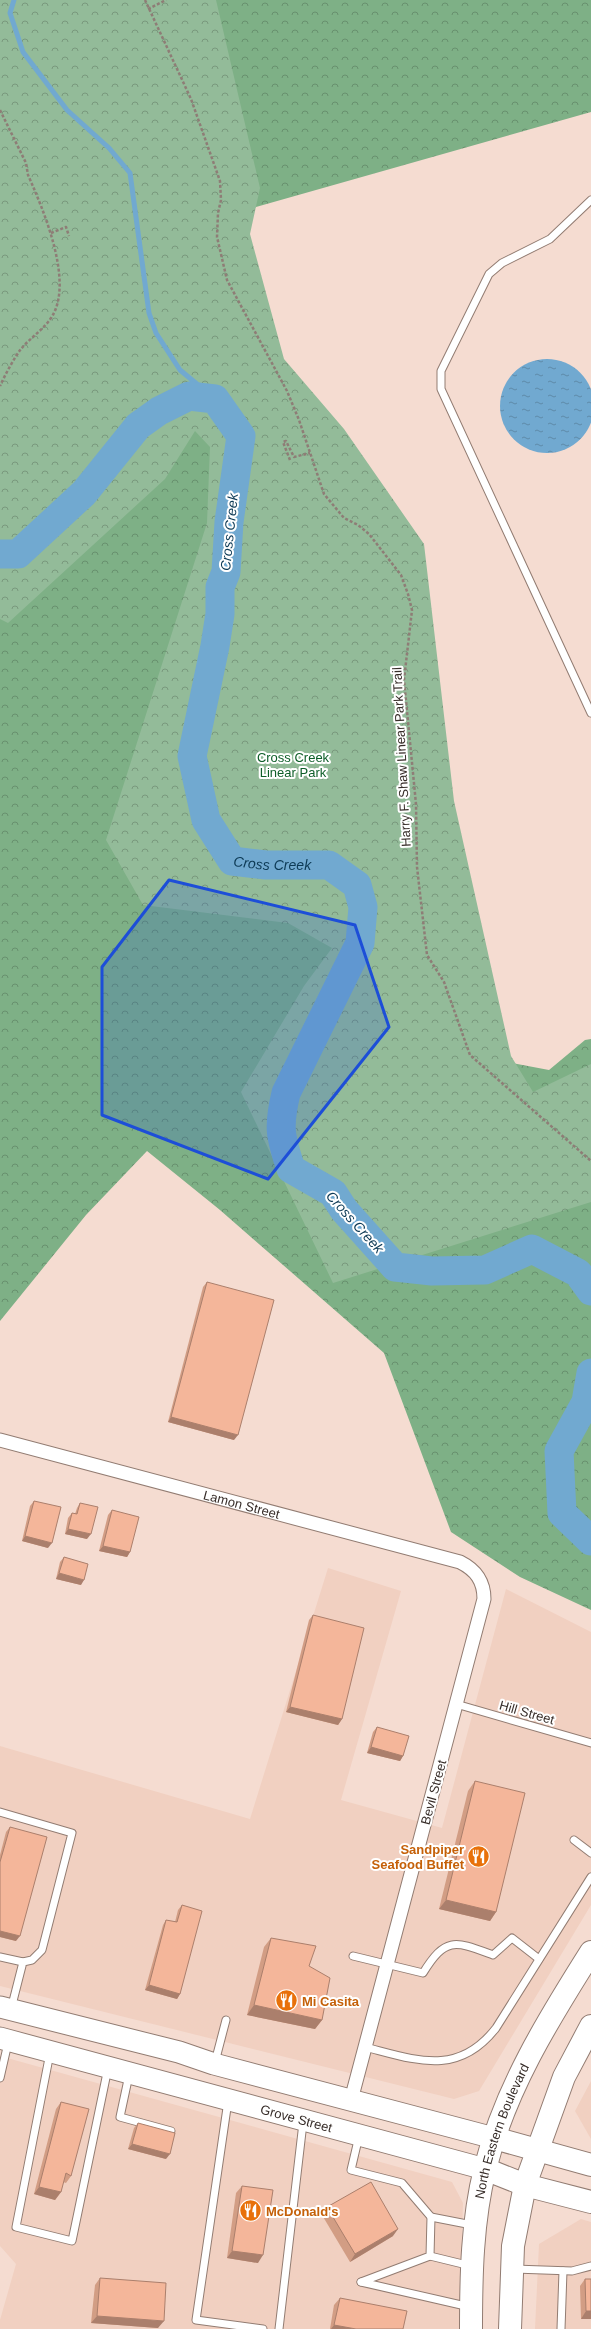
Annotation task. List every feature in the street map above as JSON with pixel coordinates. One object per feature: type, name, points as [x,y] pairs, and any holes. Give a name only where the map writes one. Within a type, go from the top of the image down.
[{"type":"highway","name":"North Eastern Boulevard","points":[[471,2329],[472,2267],[476,2225],[485,2169],[494,2138],[515,2085],[537,2040],[591,1952]]},
{"type":"highway","points":[[510,2329],[511,2269],[516,2224],[525,2185],[539,2151],[564,2077],[591,2026]]},
{"type":"highway","points":[[494,2138],[591,2165]]},
{"type":"highway","name":"Grove Street","points":[[485,2169],[525,2185],[591,2202]]},
{"type":"main road","points":[[5,2008],[179,2052],[214,2064],[494,2138]]},
{"type":"main road","name":"Grove Street","points":[[4,2039],[228,2101],[485,2169]]},
{"type":"street","name":"Lamon Street","points":[[0,1440],[460,1562],[470,1568],[478,1576]]},
{"type":"street","name":"Bevil Street","points":[[351,2100],[484,1599],[484,1587],[478,1576]]},
{"type":"lane","points":[[591,200],[550,239],[502,264],[490,274],[441,371],[441,389],[591,713]]},
{"type":"lane","name":"Hill Street","points":[[456,1704],[591,1743]]},
{"type":"lane","points":[[0,1812],[72,1833],[42,1950],[32,1960],[23,1962],[0,1957]]},
{"type":"lane","points":[[574,1840],[591,1853]]},
{"type":"lane","points":[[365,2046],[424,2061],[452,2060],[466,2055],[487,2040],[591,1877]]},
{"type":"lane","points":[[353,1956],[423,1973],[434,1954],[448,1946],[462,1944],[493,1955],[512,1938],[539,1959]]},
{"type":"lane","points":[[5,2008],[23,1962]]},
{"type":"lane","points":[[214,2064],[226,2020]]},
{"type":"lane","points":[[0,2078],[4,2039]]},
{"type":"lane","points":[[51,2051],[16,2227],[72,2241],[108,2067]]},
{"type":"lane","points":[[130,2073],[120,2117],[171,2131]]},
{"type":"lane","points":[[228,2101],[196,2320],[263,2329]]},
{"type":"lane","points":[[279,2329],[303,2121]]},
{"type":"lane","points":[[359,2136],[351,2170],[402,2183],[431,2217],[476,2225]]},
{"type":"lane","points":[[430,2256],[431,2217]]},
{"type":"lane","points":[[471,2307],[361,2282],[430,2256],[472,2267]]},
{"type":"lane","points":[[511,2269],[572,2271],[591,2266]]},
{"type":"lane","points":[[561,2329],[563,2271]]},
{"type":"path","name":"Harry F. Shaw Linear Park Trail","points":[[145,0],[191,99],[220,181],[221,200],[218,213],[217,237],[227,280],[245,311],[286,391],[324,494],[344,518],[358,525],[369,534],[401,575],[408,594],[412,610],[404,680],[416,804],[417,861],[427,955],[444,982],[470,1055],[591,1161]]},
{"type":"path","points":[[148,9],[166,0]]},
{"type":"path","points":[[0,110],[26,163],[28,175],[51,233],[55,246],[60,286],[56,308],[51,318],[21,350],[0,386]]},
{"type":"path","points":[[51,233],[66,227],[69,236]]},
{"type":"path","points":[[290,460],[283,442],[286,440],[294,457],[310,453]]},
{"type":"highlighted area","points":[[169,880],[355,925],[389,1027],[268,1179],[102,1115],[102,967]]},
{"type":"shaded area","points":[[328,1568],[401,1591],[341,1800],[442,1828],[506,1589],[591,1632],[591,1905],[479,2091],[454,2099],[0,1986],[0,1746],[250,1819]]},
{"type":"shaded area","points":[[0,2056],[452,2182],[463,2203],[459,2329],[0,2329],[0,2320],[16,2264],[0,2246]]},
{"type":"shaded area","points":[[591,2081],[591,2139],[575,2111]]},
{"type":"shaded area","points":[[581,2219],[591,2222],[591,2329],[535,2329],[539,2244]]},
{"type":"green space","points":[[0,0],[591,0],[591,112],[256,207],[221,240],[470,1055],[549,1070],[585,1040],[591,1039],[591,1610],[520,1577],[451,1532],[384,1353],[220,1210],[147,1151],[86,1215],[0,1321]]},
{"type":"green space","name":"Cross Creek Linear Park","points":[[0,0],[216,0],[260,188],[250,234],[284,359],[344,429],[424,544],[454,801],[511,1056],[533,1092],[591,1064],[591,1202],[333,1283],[241,1092],[304,986],[332,948],[288,923],[143,905],[106,840],[207,523],[210,447],[195,431],[165,479],[8,623],[0,619]]},
{"type":"water","points":[[547,359],[565,362],[581,372],[591,388],[594,406],[591,424],[581,440],[565,450],[547,453],[529,450],[513,440],[503,424],[500,406],[503,388],[513,372],[529,362]]},
{"type":"building","points":[[207,1282],[274,1300],[238,1435],[171,1417]]},
{"type":"building","points":[[34,1501],[61,1507],[52,1543],[25,1536]]},
{"type":"building","points":[[80,1503],[98,1507],[91,1534],[68,1529],[72,1513],[77,1514]]},
{"type":"building","points":[[112,1510],[139,1517],[130,1552],[103,1546]]},
{"type":"building","points":[[64,1557],[88,1564],[84,1580],[59,1573]]},
{"type":"building","points":[[313,1615],[364,1628],[342,1719],[290,1707]]},
{"type":"building","points":[[377,1727],[409,1736],[403,1756],[371,1747]]},
{"type":"building","name":"Sandpiper Seafood Buffet","points":[[475,1781],[525,1793],[496,1912],[446,1900]]},
{"type":"building","points":[[10,1827],[47,1837],[20,1936],[0,1931],[0,1862]]},
{"type":"building","points":[[182,1905],[202,1911],[180,1994],[149,1985],[166,1920],[177,1922]]},
{"type":"building","name":"Mi Casita","points":[[271,1938],[316,1946],[309,1966],[330,1978],[322,2020],[254,2005]]},
{"type":"building","points":[[61,2102],[89,2109],[71,2176],[66,2173],[61,2192],[39,2187]]},
{"type":"building","points":[[138,2123],[175,2133],[170,2154],[132,2144]]},
{"type":"building","points":[[371,2182],[398,2229],[355,2254],[327,2207]]},
{"type":"building","points":[[242,2186],[273,2190],[263,2255],[232,2251]]},
{"type":"building","points":[[100,2278],[166,2283],[164,2321],[97,2316]]},
{"type":"building","points":[[585,2279],[591,2279],[591,2311],[586,2311]]},
{"type":"building","points":[[340,2298],[407,2311],[403,2329],[356,2329],[334,2325]]},
{"type":"waterway","points":[[14,0],[10,13],[23,52],[67,110],[109,148],[130,173],[149,313],[156,333],[180,370],[215,399]]},
{"type":"waterway","name":"Cross Creek","points":[[0,554],[18,554],[84,493],[138,426],[159,411],[189,396],[215,399],[241,436],[229,522],[226,572],[220,587],[220,614],[215,646],[192,756],[206,820],[232,861],[266,865],[329,865],[357,885],[363,907],[360,943],[286,1093],[281,1131],[284,1148],[291,1169],[333,1193],[344,1210],[395,1267],[432,1271],[485,1270],[532,1249],[578,1273],[591,1291]]},
{"type":"waterway","name":"Cross Creek","points":[[591,1373],[586,1402],[559,1451],[562,1513],[591,1541]]},
{"type":"place","name":"Sandpiper Seafood Buffet","points":[[479,1856]]},
{"type":"place","name":"Mi Casita","points":[[286,2001]]},
{"type":"place","name":"McDonald's","points":[[251,2211]]}]
